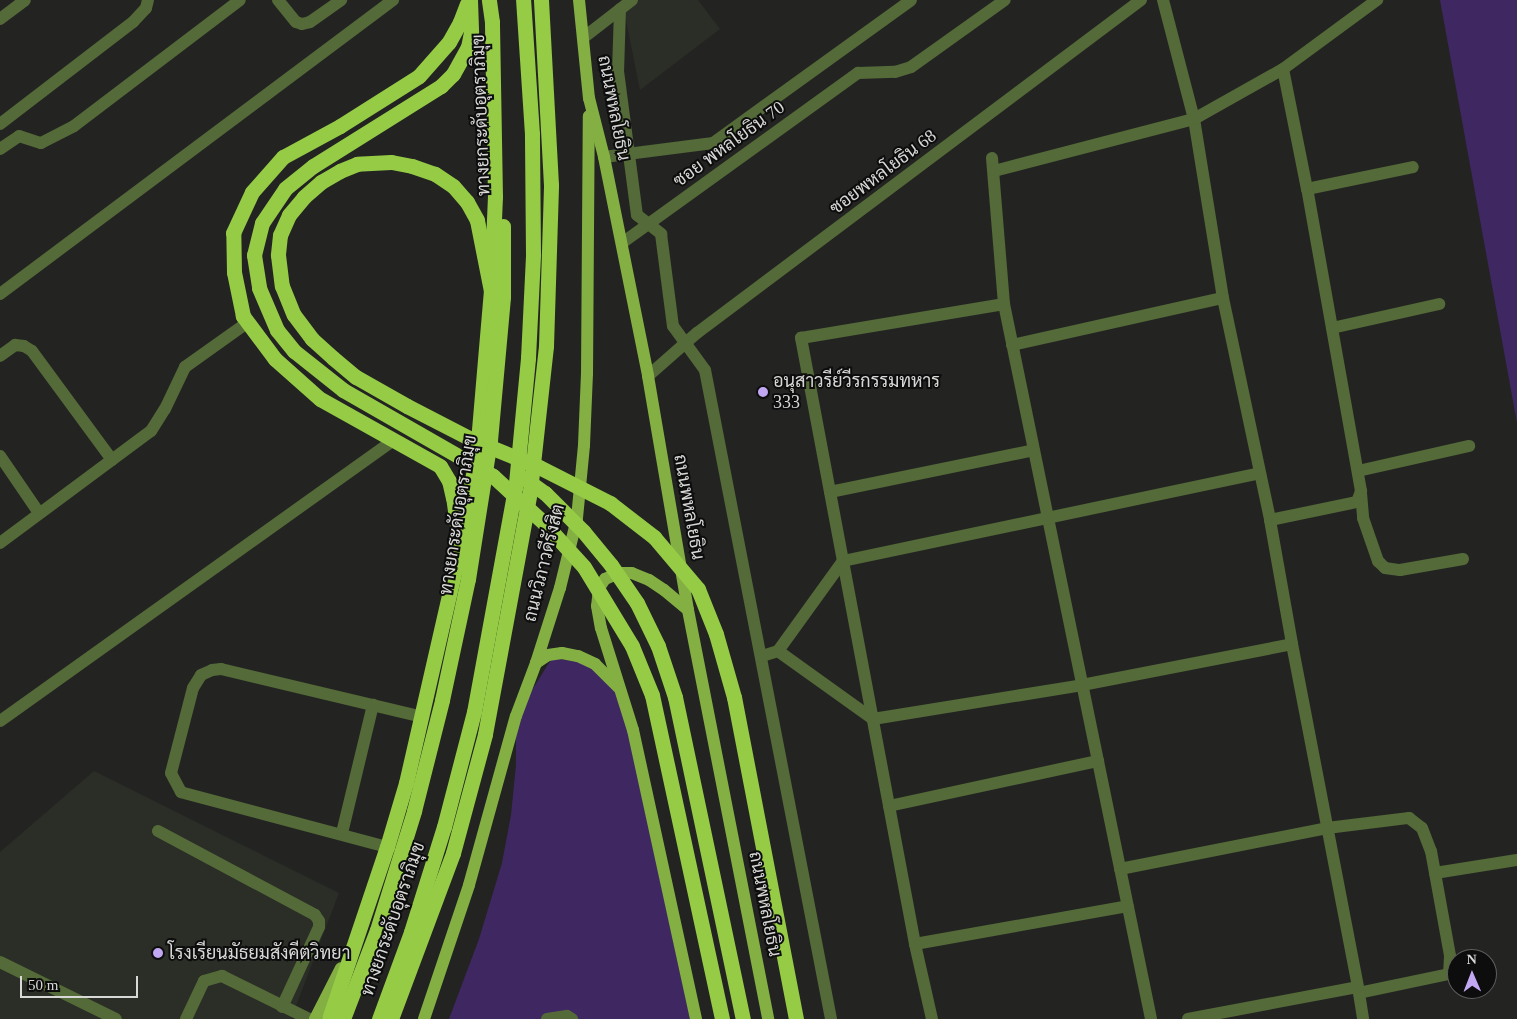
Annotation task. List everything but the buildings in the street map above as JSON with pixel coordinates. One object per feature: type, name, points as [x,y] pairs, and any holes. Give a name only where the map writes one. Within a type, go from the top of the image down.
[{"type":"highway","points":[[469,0],[471,32],[462,62],[441,86],[313,166],[285,189],[262,223],[254,255],[259,288],[277,330],[294,351],[343,390],[493,476],[544,523],[584,567],[632,646],[652,695],[722,1019]]},
{"type":"highway","points":[[459,551],[453,498],[448,481],[440,466],[320,399],[275,359],[243,316],[234,272],[233,233],[252,192],[284,157],[340,126],[419,76],[448,42],[460,22],[469,0]]},
{"type":"highway","points":[[329,1019],[387,847],[422,717],[459,551],[477,453],[491,291],[495,197],[492,22],[489,0]]},
{"type":"highway","name":"ทางยกระดับอุตราภิมุข","points":[[344,1019],[377,930],[414,811],[468,579],[488,449],[504,297],[503,160],[495,0]]},
{"type":"highway","name":"ทางยกระดับอุตราภิมุข","points":[[379,1019],[411,932],[444,827],[474,712],[516,483],[528,358],[533,254],[532,134],[524,0]]},
{"type":"highway","name":"ถนนวิภาวดีรังสิต","points":[[391,1019],[454,852],[485,734],[530,491],[546,346],[551,185],[541,0]]},
{"type":"highway","points":[[491,291],[477,220],[467,202],[452,186],[435,174],[412,166],[391,162],[357,164],[321,182],[289,214],[280,235],[278,255],[282,286],[294,315],[312,339],[356,377],[473,440],[539,467],[610,504],[654,538],[698,589],[716,634],[734,697],[796,1019]]},
{"type":"highway","points":[[473,440],[545,493],[583,531],[611,565],[637,603],[658,646],[675,697],[743,1019]]},
{"type":"main road","name":"ถนนพหลโยธิน","points":[[579,0],[589,98],[604,157],[648,376],[688,610],[768,1019]]},
{"type":"main road","name":"ถนนวิภาวดีรังสิต","points":[[424,1019],[469,885],[516,716],[536,663],[560,588],[577,518],[584,445],[588,287],[589,98]]},
{"type":"main road","points":[[688,610],[649,580],[632,573],[620,573],[605,578],[598,588],[597,606],[605,644],[633,730],[696,1019]]},
{"type":"main road","points":[[536,663],[548,655],[562,653],[578,656],[594,664],[621,690]]},
{"type":"main road","points":[[315,1019],[359,932]]},
{"type":"street","points":[[0,19],[25,0]]},
{"type":"street","points":[[0,124],[133,22],[146,8],[148,0]]},
{"type":"street","points":[[0,149],[19,136],[41,143],[74,126],[240,0]]},
{"type":"street","points":[[278,0],[296,22],[302,24],[310,22],[341,0]]},
{"type":"street","points":[[0,294],[393,0]]},
{"type":"street","points":[[583,38],[632,0]]},
{"type":"street","points":[[604,157],[713,143],[911,0]]},
{"type":"street","name":"ซอย พหลโยธิน 70","points":[[622,243],[858,73],[895,72],[911,67],[1005,0]]},
{"type":"street","name":"ซอยพหลโยธิน 68","points":[[648,376],[685,344],[1142,0]]},
{"type":"street","points":[[1163,0],[1194,119],[1224,298],[1270,520],[1364,1019]]},
{"type":"street","points":[[1151,1019],[1004,304],[993,164],[1194,119],[1283,69],[1378,0]]},
{"type":"street","points":[[620,9],[618,71],[637,215],[661,234],[672,326],[705,370],[831,1019]]},
{"type":"street","points":[[1283,69],[1307,189],[1358,471],[1363,518],[1378,561],[1385,568],[1400,570],[1463,559]]},
{"type":"street","points":[[1307,189],[1413,167]]},
{"type":"street","points":[[1012,345],[1224,298]]},
{"type":"street","points":[[932,1019],[915,944],[801,338],[1004,304]]},
{"type":"street","points":[[1332,328],[1439,304]]},
{"type":"street","points":[[0,543],[151,431],[165,409],[185,367],[248,322]]},
{"type":"street","points":[[0,356],[15,345],[24,346],[32,351],[112,460]]},
{"type":"street","points":[[0,721],[394,440]]},
{"type":"street","points":[[1358,471],[1469,446]]},
{"type":"street","points":[[830,492],[1034,450]]},
{"type":"street","points":[[0,456],[40,513]]},
{"type":"street","points":[[762,656],[778,651],[843,560],[1259,473]]},
{"type":"street","points":[[1270,520],[1357,502],[1361,491]]},
{"type":"street","points":[[778,651],[873,719],[1082,685],[1292,644]]},
{"type":"street","points":[[387,847],[342,833],[180,792],[171,773],[193,688],[202,675],[212,670],[222,669],[422,717]]},
{"type":"street","points":[[342,833],[373,705]]},
{"type":"street","points":[[889,806],[1098,761]]},
{"type":"street","points":[[1120,869],[1327,828],[1409,818],[1422,828],[1431,851],[1450,956],[1449,974],[1188,1019]]},
{"type":"street","points":[[158,831],[315,915],[319,921],[319,927],[282,1008]]},
{"type":"street","points":[[1435,873],[1517,860]]},
{"type":"street","points":[[915,944],[1128,906]]},
{"type":"street","points":[[0,962],[116,1019]]},
{"type":"street","points":[[186,1019],[204,981],[222,976],[282,1008],[309,1019]]},
{"type":"street","points":[[548,1019],[567,1016],[572,1019]]},
{"type":"shaded area","points":[[622,0],[698,0],[720,29],[640,90]]},
{"type":"shaded area","points":[[1440,0],[1517,0],[1517,423]]},
{"type":"shaded area","points":[[552,658],[595,664],[621,700],[690,1019],[449,1019],[479,939],[502,863],[511,815],[516,765],[516,716]]},
{"type":"shaded area","name":"โรงเรียนมัธยมสังคีตวิทยา","points":[[94,771],[339,893],[291,1019],[0,1019],[0,852]]},
{"type":"place","name":"อนุสาวรีย์วีรกรรมทหาร 333","points":[[763,392]]},
{"type":"place","name":"โรงเรียนมัธยมสังคีตวิทยา","points":[[158,953]]}]
